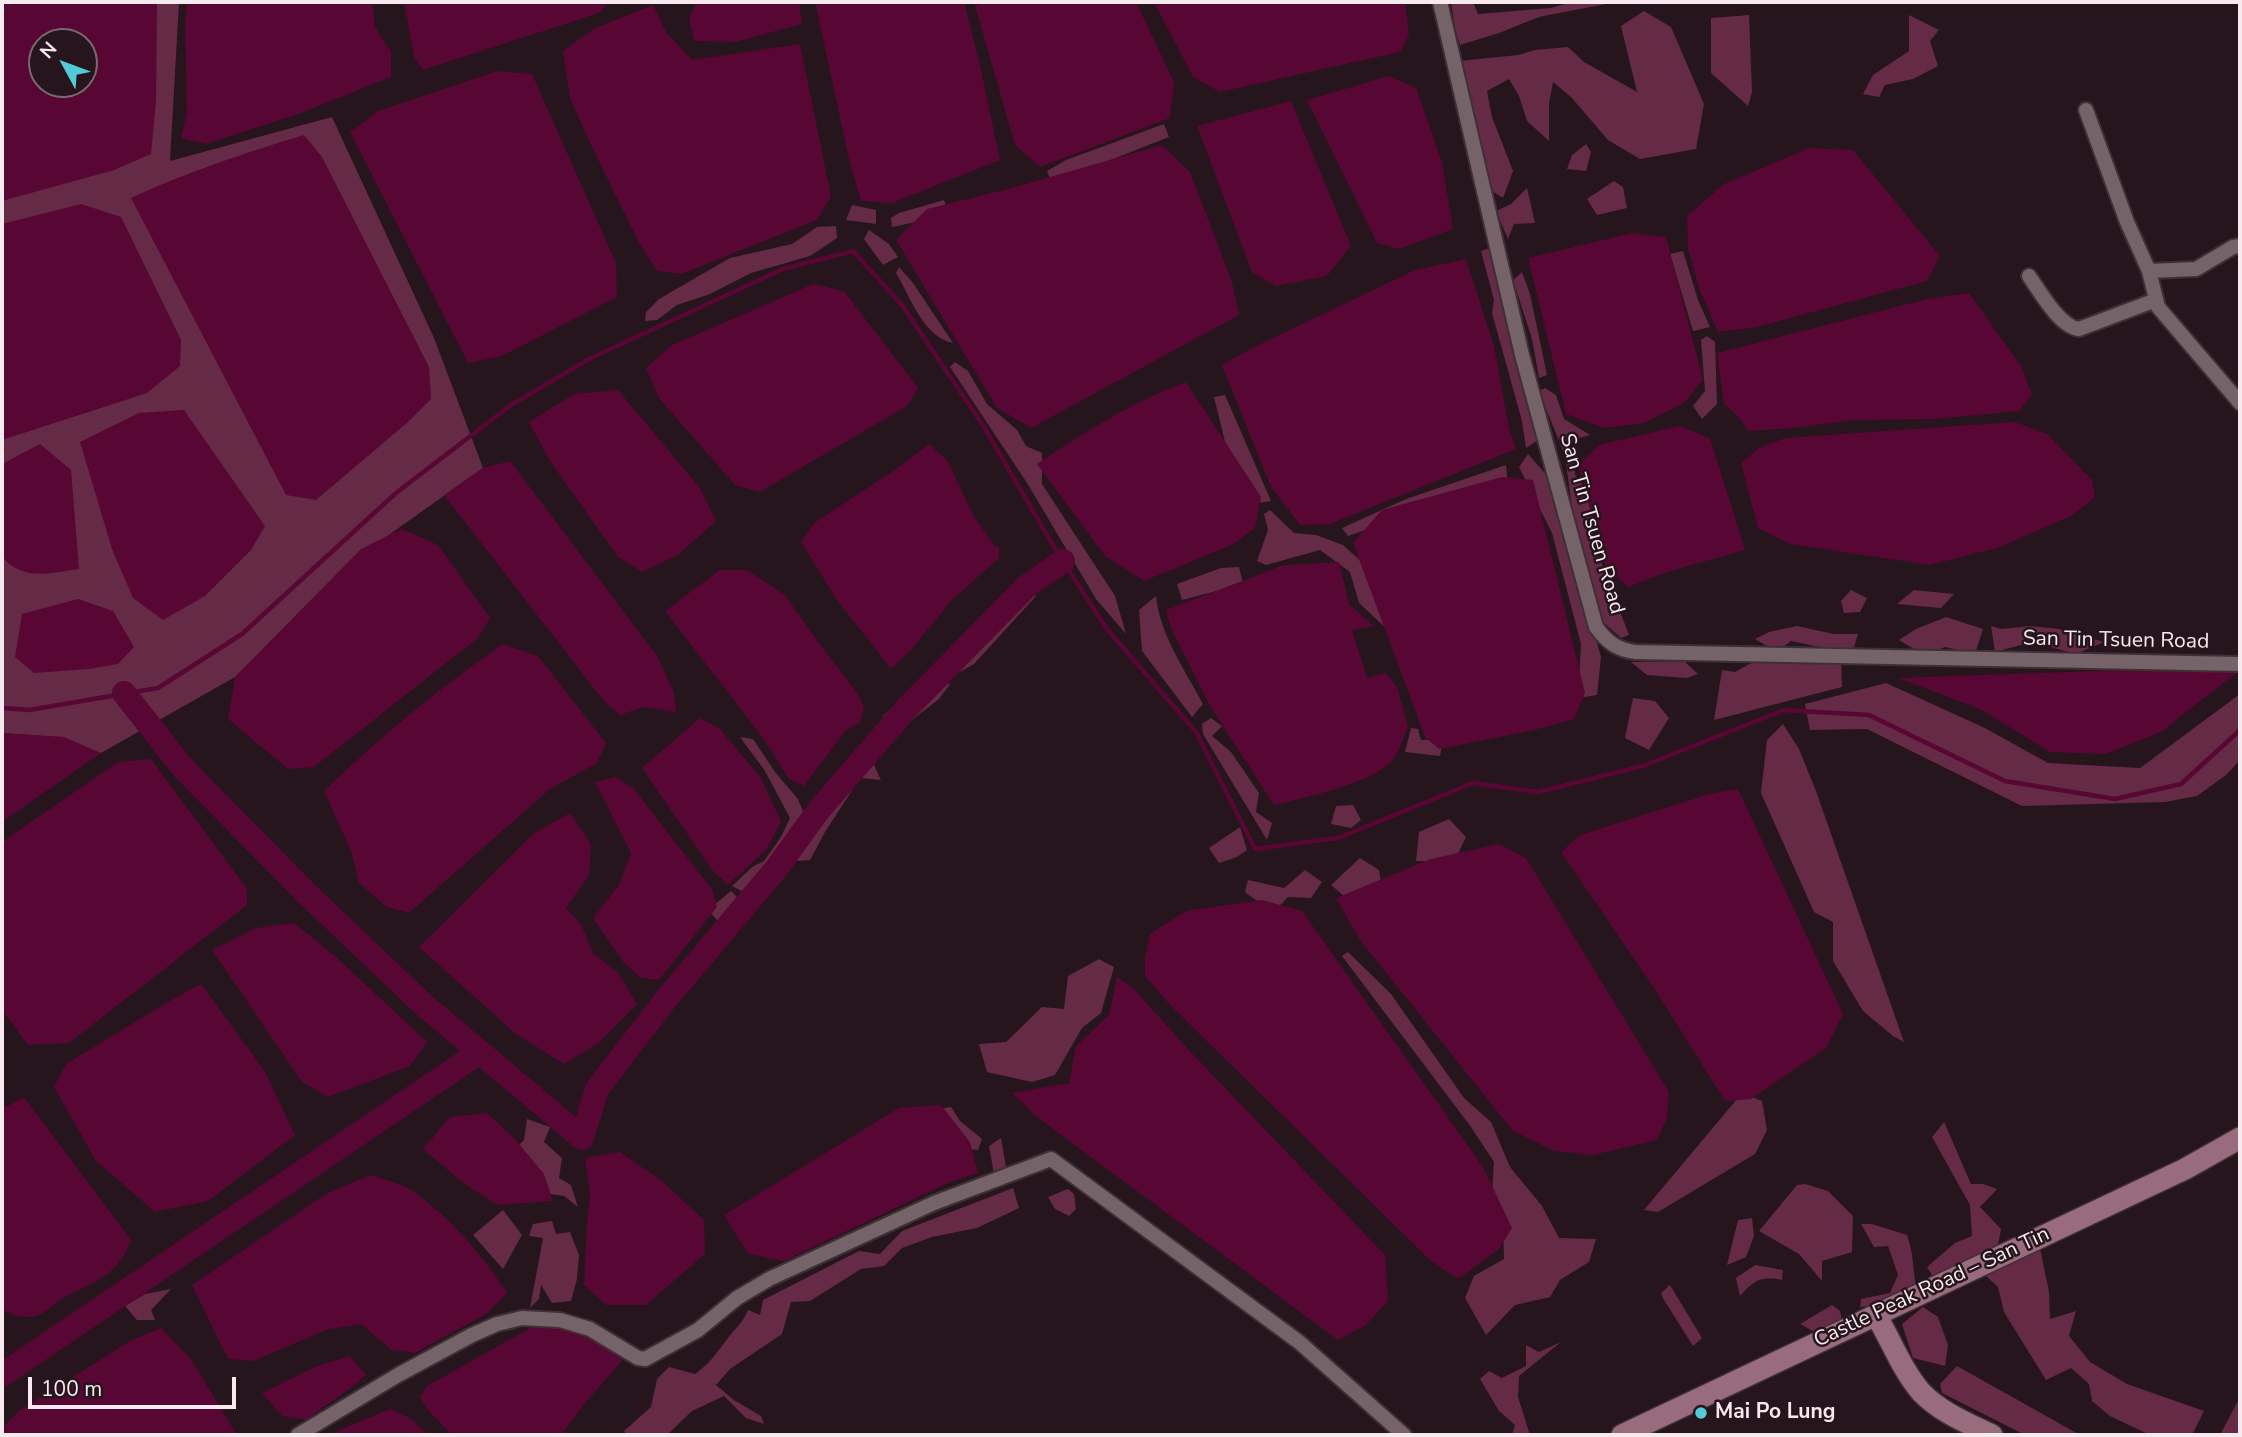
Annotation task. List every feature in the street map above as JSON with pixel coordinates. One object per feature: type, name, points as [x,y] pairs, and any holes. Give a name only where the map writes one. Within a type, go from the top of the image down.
[{"type":"main road","name":"Castle Peak Road – San Tin","points":[[1622,1435],[2185,1169],[2240,1138]]},
{"type":"main road","points":[[1876,1315],[1911,1378],[1923,1394],[1966,1429],[1992,1435]]},
{"type":"street","name":"San Tin Tsuen Road","points":[[1440,2],[1522,355],[1596,627],[1604,639],[1616,648],[1636,652],[2240,664]]},
{"type":"street","points":[[2086,110],[2127,222],[2149,271],[2158,307],[2240,403]]},
{"type":"street","points":[[2149,271],[2196,269],[2232,247],[2240,246]]},
{"type":"street","points":[[2029,276],[2063,323],[2071,328],[2079,329],[2156,300]]},
{"type":"street","points":[[298,1435],[398,1375],[472,1335],[497,1324],[522,1318],[560,1320],[590,1329],[638,1359],[645,1360],[698,1330],[737,1298],[769,1279],[934,1203],[1051,1159],[1299,1342],[1404,1435]]},
{"type":"shaded area","points":[[2,2],[179,2],[170,161],[332,117],[434,338],[483,468],[386,537],[235,677],[101,753],[56,737],[2,733]]},
{"type":"shaded area","points":[[2,2],[157,2],[156,101],[151,154],[114,170],[2,201]]},
{"type":"shaded area","points":[[187,2],[372,2],[375,27],[391,52],[391,77],[301,113],[206,144],[181,138],[187,113]]},
{"type":"shaded area","points":[[404,2],[609,2],[599,13],[423,70],[414,57]]},
{"type":"shaded area","points":[[697,2],[799,2],[802,24],[735,42],[694,41],[689,18]]},
{"type":"shaded area","points":[[815,2],[964,2],[1000,160],[892,203],[861,201],[849,159]]},
{"type":"shaded area","points":[[974,2],[1136,2],[1174,82],[1170,118],[1040,167],[1015,145]]},
{"type":"shaded area","points":[[1154,2],[1405,2],[1409,35],[1400,52],[1220,92],[1193,77]]},
{"type":"shaded area","points":[[1451,2],[1473,2],[1478,14],[1551,8],[1572,2],[1616,2],[1539,17],[1460,45]]},
{"type":"shaded area","points":[[653,5],[666,32],[692,60],[800,44],[831,196],[817,220],[682,274],[657,271],[639,243],[570,98],[563,51],[595,28]]},
{"type":"shaded area","points":[[1644,11],[1671,27],[1704,104],[1696,149],[1640,159],[1608,140],[1571,97],[1553,82],[1549,104],[1549,141],[1527,121],[1519,96],[1509,79],[1487,91],[1492,117],[1513,171],[1503,198],[1492,191],[1459,61],[1568,47],[1584,62],[1637,92],[1621,26]]},
{"type":"shaded area","points":[[1749,15],[1752,92],[1748,106],[1711,73],[1711,18]]},
{"type":"shaded area","points":[[1909,15],[1939,30],[1930,41],[1938,66],[1913,79],[1885,85],[1879,97],[1863,94],[1873,75],[1909,51]]},
{"type":"shaded area","points":[[497,71],[532,74],[616,263],[617,297],[502,356],[468,363],[350,132],[378,111]]},
{"type":"shaded area","points":[[1389,76],[1416,88],[1442,162],[1453,229],[1399,249],[1377,243],[1307,100]]},
{"type":"shaded area","points":[[1291,101],[1351,246],[1327,276],[1276,286],[1252,272],[1197,126]]},
{"type":"shaded area","points":[[1164,124],[1169,137],[1052,183],[1047,171],[1066,160]]},
{"type":"shaded area","points":[[304,135],[322,157],[429,367],[431,399],[408,422],[316,500],[286,495],[131,198],[216,163]]},
{"type":"shaded area","points":[[1586,144],[1591,152],[1586,171],[1567,169],[1572,155]]},
{"type":"shaded area","points":[[1162,145],[1190,172],[1232,282],[1239,315],[1031,428],[997,408],[896,240],[927,209]]},
{"type":"shaded area","points":[[1809,148],[1853,150],[1940,256],[1927,281],[1757,327],[1718,332],[1700,291],[1688,249],[1687,216],[1724,184]]},
{"type":"shaded area","points":[[1614,181],[1623,187],[1627,208],[1597,215],[1587,199]]},
{"type":"shaded area","points":[[1527,188],[1535,223],[1514,224],[1508,239],[1496,211],[1511,204]]},
{"type":"shaded area","points":[[944,200],[949,215],[892,227],[891,218],[899,213]]},
{"type":"shaded area","points":[[81,204],[121,217],[181,340],[180,366],[147,393],[2,440],[2,224]]},
{"type":"shaded area","points":[[852,205],[876,210],[876,224],[846,220]]},
{"type":"shaded area","points":[[836,226],[837,238],[810,256],[751,273],[710,294],[677,305],[657,320],[645,321],[646,312],[659,299],[730,258],[792,244],[817,227]]},
{"type":"shaded area","points":[[869,230],[889,244],[898,257],[883,265],[864,239]]},
{"type":"shaded area","points":[[1632,233],[1666,237],[1703,380],[1684,403],[1644,423],[1604,428],[1566,414],[1528,258]]},
{"type":"shaded area","points":[[1493,247],[1540,439],[1526,448],[1522,421],[1492,313],[1494,300],[1481,251]]},
{"type":"shaded area","points":[[1683,251],[1698,300],[1710,327],[1693,331],[1670,254]]},
{"type":"shaded area","points":[[1466,259],[1494,346],[1509,428],[1516,449],[1330,524],[1300,525],[1271,487],[1222,365],[1415,270]]},
{"type":"shaded area","points":[[899,267],[913,283],[953,343],[933,333],[925,324],[896,273]]},
{"type":"shaded area","points":[[1522,272],[1530,294],[1547,375],[1539,378],[1532,339],[1513,280]]},
{"type":"shaded area","points":[[813,284],[844,291],[918,388],[907,406],[760,492],[735,485],[659,398],[646,368],[672,345]]},
{"type":"shaded area","points":[[1969,293],[2021,366],[2032,395],[2019,411],[1934,419],[1854,420],[1748,431],[1739,417],[1724,404],[1717,353],[1927,299]]},
{"type":"shaded area","points":[[1707,336],[1715,342],[1717,404],[1702,419],[1693,406],[1705,391],[1701,340]]},
{"type":"shaded area","points":[[955,362],[968,371],[987,404],[1017,430],[1026,446],[1042,453],[1042,484],[1115,596],[1126,634],[1096,599],[1027,483],[950,367]]},
{"type":"shaded area","points":[[1186,382],[1261,497],[1255,528],[1234,544],[1144,581],[1105,556],[1037,464],[1128,408]]},
{"type":"shaded area","points":[[1545,388],[1556,395],[1564,419],[1590,435],[1573,440],[1575,475],[1589,493],[1597,551],[1629,635],[1621,638],[1603,622],[1573,514],[1565,456],[1539,391]]},
{"type":"shaded area","points":[[618,390],[700,488],[716,521],[678,555],[642,572],[618,557],[550,461],[529,422],[574,394]]},
{"type":"shaded area","points":[[1225,395],[1271,501],[1252,504],[1229,458],[1214,397]]},
{"type":"shaded area","points":[[184,410],[265,526],[251,550],[205,596],[163,620],[133,598],[112,549],[80,442],[139,413]]},
{"type":"shaded area","points":[[2015,422],[2047,434],[2092,480],[2095,497],[2073,515],[2000,547],[1930,565],[1790,544],[1758,528],[1741,463],[1759,448],[1785,438]]},
{"type":"shaded area","points":[[1680,426],[1710,438],[1745,550],[1670,571],[1628,587],[1606,567],[1578,466],[1599,445]]},
{"type":"shaded area","points":[[40,444],[71,470],[79,569],[47,574],[28,573],[18,570],[2,556],[2,464]]},
{"type":"shaded area","points":[[929,444],[947,460],[973,515],[999,548],[999,558],[951,601],[911,650],[891,669],[837,600],[801,542],[814,523]]},
{"type":"shaded area","points":[[1528,454],[1552,481],[1601,657],[1597,695],[1578,698],[1581,644],[1552,533],[1519,467]]},
{"type":"shaded area","points":[[510,461],[657,656],[674,692],[676,712],[643,707],[620,715],[603,700],[444,495],[483,468]]},
{"type":"shaded area","points":[[1506,465],[1508,488],[1348,536],[1342,528],[1406,499]]},
{"type":"shaded area","points":[[1502,477],[1533,480],[1585,693],[1574,719],[1439,749],[1425,737],[1353,543],[1382,510]]},
{"type":"shaded area","points":[[1270,510],[1294,533],[1316,535],[1343,545],[1377,576],[1389,631],[1359,603],[1350,572],[1320,550],[1266,565],[1257,561],[1268,530],[1264,514]]},
{"type":"shaded area","points":[[402,529],[438,545],[490,618],[478,638],[314,767],[288,769],[228,719],[235,677],[361,549]]},
{"type":"shaded area","points":[[1339,562],[1349,604],[1374,626],[1352,630],[1367,678],[1386,673],[1397,687],[1408,726],[1395,757],[1382,769],[1337,789],[1274,805],[1210,706],[1171,628],[1166,610],[1284,565]]},
{"type":"shaded area","points":[[1239,567],[1243,584],[1182,600],[1177,584],[1221,568]]},
{"type":"shaded area","points":[[720,570],[747,570],[785,595],[859,695],[864,707],[860,723],[847,729],[804,786],[789,779],[763,738],[665,611]]},
{"type":"shaded area","points":[[1851,590],[1867,598],[1860,612],[1844,613],[1841,601]]},
{"type":"shaded area","points":[[1914,590],[1954,594],[1941,608],[1897,604]]},
{"type":"shaded area","points":[[1032,594],[1036,596],[974,664],[949,678],[1017,604]]},
{"type":"shaded area","points":[[1156,596],[1162,625],[1203,704],[1192,717],[1142,651],[1139,610]]},
{"type":"shaded area","points":[[78,599],[113,611],[134,647],[118,664],[34,673],[15,657],[22,614]]},
{"type":"shaded area","points":[[1946,617],[1983,629],[1975,654],[1945,647],[1924,655],[1899,640],[1916,629]]},
{"type":"shaded area","points":[[1797,626],[1834,634],[1858,634],[1852,654],[1791,641],[1777,652],[1755,639],[1769,632]]},
{"type":"shaded area","points":[[1991,626],[2001,629],[2030,626],[2059,629],[2104,642],[2076,654],[2032,642],[1995,652]]},
{"type":"shaded area","points":[[503,644],[538,656],[606,743],[597,763],[550,789],[409,913],[387,907],[359,883],[351,851],[324,791],[410,714]]},
{"type":"shaded area","points":[[1762,657],[1841,659],[1842,687],[1714,720],[1722,670],[1735,672]]},
{"type":"shaded area","points":[[1684,661],[1698,674],[1687,678],[1647,675],[1631,662]]},
{"type":"shaded area","points":[[2240,666],[2240,670],[2161,732],[2106,754],[2050,752],[1980,709],[1898,678]]},
{"type":"shaded area","points":[[923,679],[939,687],[951,683],[939,699],[891,736],[883,716]]},
{"type":"shaded area","points":[[1886,683],[1985,728],[2048,763],[2140,768],[2240,694],[2240,760],[2226,775],[2197,796],[2165,802],[2022,806],[1867,729],[1810,730],[1805,704]]},
{"type":"shaded area","points":[[1633,698],[1655,701],[1669,718],[1649,750],[1625,738]]},
{"type":"shaded area","points":[[700,718],[720,729],[761,778],[781,822],[766,850],[728,885],[713,871],[642,768]]},
{"type":"shaded area","points":[[1211,718],[1222,726],[1212,736],[1231,752],[1259,793],[1256,812],[1272,823],[1267,840],[1203,734],[1202,724]]},
{"type":"shaded area","points":[[1783,724],[1799,749],[1816,791],[1904,1042],[1863,1011],[1833,961],[1833,922],[1814,912],[1761,793],[1767,740]]},
{"type":"shaded area","points":[[1411,728],[1418,729],[1421,740],[1443,739],[1440,756],[1405,752]]},
{"type":"shaded area","points":[[2,733],[64,737],[101,753],[2,822]]},
{"type":"shaded area","points":[[740,737],[753,739],[775,772],[798,799],[804,814],[797,820],[800,828],[782,845],[770,886],[757,899],[732,886],[752,867],[764,861],[781,837],[790,818],[765,771]]},
{"type":"shaded area","points":[[864,748],[881,751],[874,765],[881,780],[860,778],[810,860],[796,861],[803,842],[860,770]]},
{"type":"shaded area","points":[[151,759],[247,889],[247,905],[69,1043],[28,1045],[2,1010],[2,842],[118,762]]},
{"type":"shaded area","points":[[616,777],[634,789],[713,891],[717,907],[659,980],[641,978],[624,963],[593,918],[619,885],[631,853],[595,782]]},
{"type":"shaded area","points":[[1738,789],[1843,1014],[1827,1047],[1751,1099],[1725,1101],[1654,988],[1561,852],[1580,835],[1709,794]]},
{"type":"shaded area","points":[[1353,805],[1361,820],[1351,828],[1331,824],[1336,806]]},
{"type":"shaded area","points":[[570,813],[591,844],[589,875],[566,908],[581,924],[593,953],[619,974],[637,1004],[599,1043],[564,1064],[516,1034],[419,947],[534,833]]},
{"type":"shaded area","points":[[1449,819],[1466,837],[1454,862],[1416,861],[1419,832]]},
{"type":"shaded area","points":[[1240,827],[1247,850],[1237,857],[1219,863],[1209,848]]},
{"type":"shaded area","points":[[1499,844],[1526,858],[1669,1092],[1667,1118],[1657,1140],[1593,1155],[1554,1151],[1513,1131],[1360,940],[1336,898],[1431,859]]},
{"type":"shaded area","points":[[1360,858],[1379,870],[1382,890],[1356,906],[1331,885]]},
{"type":"shaded area","points":[[1305,870],[1322,882],[1311,898],[1288,897],[1273,913],[1245,892],[1248,880],[1284,888]]},
{"type":"shaded area","points":[[731,891],[750,910],[716,949],[702,944],[717,920],[708,910]]},
{"type":"shaded area","points":[[1262,900],[1302,911],[1483,1167],[1512,1228],[1500,1248],[1458,1279],[1431,1261],[1170,1005],[1145,976],[1145,958],[1150,934],[1186,911]]},
{"type":"shaded area","points":[[294,923],[335,956],[427,1042],[410,1066],[328,1097],[302,1082],[212,950],[256,928]]},
{"type":"shaded area","points":[[1348,952],[1391,994],[1464,1098],[1491,1122],[1510,1167],[1542,1206],[1559,1238],[1596,1239],[1589,1262],[1560,1280],[1550,1297],[1515,1305],[1486,1335],[1465,1298],[1474,1276],[1504,1259],[1503,1223],[1491,1210],[1494,1162],[1471,1127],[1342,956]]},
{"type":"shaded area","points":[[1099,959],[1114,967],[1101,1013],[1082,1028],[1055,1075],[1032,1082],[987,1072],[979,1044],[1006,1042],[1042,1007],[1064,1009],[1068,976]]},
{"type":"shaded area","points":[[1117,977],[1132,987],[1385,1255],[1388,1301],[1366,1325],[1338,1340],[1037,1117],[1012,1093],[1069,1083],[1076,1046],[1109,1015]]},
{"type":"shaded area","points":[[201,984],[264,1070],[295,1135],[208,1201],[155,1212],[96,1161],[54,1087],[66,1064]]},
{"type":"shaded area","points":[[1742,1093],[1762,1101],[1767,1130],[1755,1154],[1658,1212],[1644,1210]]},
{"type":"shaded area","points":[[24,1097],[131,1240],[119,1262],[103,1277],[61,1299],[41,1314],[29,1317],[2,1309],[2,1109]]},
{"type":"shaded area","points":[[941,1105],[970,1142],[978,1173],[950,1182],[784,1261],[748,1254],[724,1215],[899,1108]]},
{"type":"shaded area","points":[[951,1107],[960,1121],[982,1139],[978,1150],[953,1147],[922,1112]]},
{"type":"shaded area","points":[[487,1113],[514,1138],[544,1174],[553,1201],[498,1205],[463,1183],[423,1149],[450,1117]]},
{"type":"shaded area","points":[[527,1119],[550,1127],[544,1142],[562,1158],[559,1178],[571,1185],[578,1207],[564,1196],[523,1190],[511,1153],[524,1140]]},
{"type":"shaded area","points":[[1944,1122],[1971,1184],[1983,1184],[1997,1189],[1980,1207],[2001,1229],[1996,1256],[1938,1285],[1927,1267],[1955,1243],[1972,1236],[1970,1205],[1932,1137]]},
{"type":"shaded area","points":[[1001,1138],[1006,1167],[994,1174],[989,1146]]},
{"type":"shaded area","points":[[620,1152],[662,1181],[704,1220],[705,1254],[646,1305],[606,1305],[584,1285],[590,1194],[585,1158]]},
{"type":"shaded area","points":[[370,1175],[407,1188],[438,1211],[476,1250],[507,1293],[486,1314],[415,1353],[391,1350],[361,1324],[326,1330],[253,1361],[228,1359],[192,1285],[326,1194]]},
{"type":"shaded area","points":[[1805,1184],[1828,1191],[1853,1216],[1852,1252],[1822,1261],[1822,1281],[1799,1254],[1759,1231],[1797,1185]]},
{"type":"shaded area","points":[[1013,1188],[1019,1208],[977,1228],[932,1237],[902,1248],[884,1266],[861,1269],[810,1301],[791,1302],[782,1334],[730,1369],[716,1385],[734,1400],[761,1416],[764,1424],[746,1418],[724,1396],[692,1411],[667,1435],[627,1435],[624,1431],[651,1407],[657,1379],[669,1367],[695,1374],[715,1355],[748,1310],[760,1315],[763,1300],[859,1251],[880,1254],[902,1231]]},
{"type":"shaded area","points":[[1068,1189],[1074,1194],[1076,1209],[1069,1216],[1055,1209],[1048,1197]]},
{"type":"shaded area","points":[[503,1210],[522,1235],[503,1269],[473,1235]]},
{"type":"shaded area","points":[[1752,1218],[1754,1236],[1746,1257],[1727,1265],[1738,1220]]},
{"type":"shaded area","points":[[552,1221],[556,1234],[570,1232],[579,1255],[577,1279],[571,1301],[552,1303],[541,1285],[539,1299],[530,1308],[543,1238],[529,1236],[533,1224]]},
{"type":"shaded area","points":[[1861,1224],[1872,1224],[1907,1235],[1917,1293],[1903,1302],[1860,1307],[1861,1299],[1890,1293],[1898,1275],[1888,1246],[1874,1247]]},
{"type":"shaded area","points":[[2040,1248],[2049,1292],[2050,1319],[2076,1311],[2069,1336],[2090,1362],[2127,1384],[2204,1411],[2192,1435],[2150,1435],[2110,1416],[2092,1401],[2089,1384],[2071,1368],[2046,1380],[2004,1312],[1998,1287],[1986,1276]]},
{"type":"shaded area","points":[[1755,1265],[1783,1270],[1782,1280],[1758,1280],[1740,1296],[1736,1278]]},
{"type":"shaded area","points":[[1670,1285],[1702,1338],[1693,1346],[1661,1293]]},
{"type":"shaded area","points":[[171,1289],[151,1310],[155,1320],[137,1320],[125,1306],[145,1294]]},
{"type":"shaded area","points":[[1832,1305],[1840,1311],[1843,1324],[1820,1335],[1800,1324]]},
{"type":"shaded area","points":[[1923,1307],[1938,1317],[1948,1345],[1945,1366],[1913,1358],[1902,1324]]},
{"type":"shaded area","points":[[539,1323],[603,1330],[626,1356],[561,1435],[452,1435],[428,1410],[420,1397],[427,1386]]},
{"type":"shaded area","points":[[161,1328],[191,1359],[237,1435],[6,1435],[4,1426],[19,1411],[130,1341]]},
{"type":"shaded area","points":[[1561,1342],[1519,1376],[1518,1397],[1530,1435],[1512,1435],[1515,1425],[1499,1411],[1480,1379],[1489,1371],[1502,1378],[1526,1366],[1526,1345],[1539,1352]]},
{"type":"shaded area","points":[[349,1356],[366,1375],[306,1420],[282,1416],[262,1393],[315,1367]]},
{"type":"shaded area","points":[[1957,1366],[2080,1435],[2025,1435],[1942,1393],[1940,1384]]},
{"type":"shaded area","points":[[2240,1397],[2240,1435],[2221,1435],[2221,1433]]},
{"type":"shaded area","points":[[390,1409],[410,1418],[428,1435],[331,1435],[335,1432]]},
{"type":"waterway","points":[[2,708],[29,710],[158,688],[242,634],[396,493],[511,405],[591,358],[783,269],[853,251],[902,305],[984,427],[1054,547],[1106,628],[1196,732],[1255,849],[1338,838],[1473,783],[1538,792],[1643,766],[1784,710],[1869,715],[2005,781],[2115,799],[2181,784],[2240,730]]},
{"type":"waterway","points":[[124,693],[183,768],[306,893],[424,1005],[582,1138],[597,1089],[667,998],[776,869],[818,811],[907,708],[1027,586],[1063,561]]},
{"type":"waterway","points":[[2,1375],[480,1052]]},
{"type":"place","name":"Mai Po Lung","points":[[1701,1413]]}]
